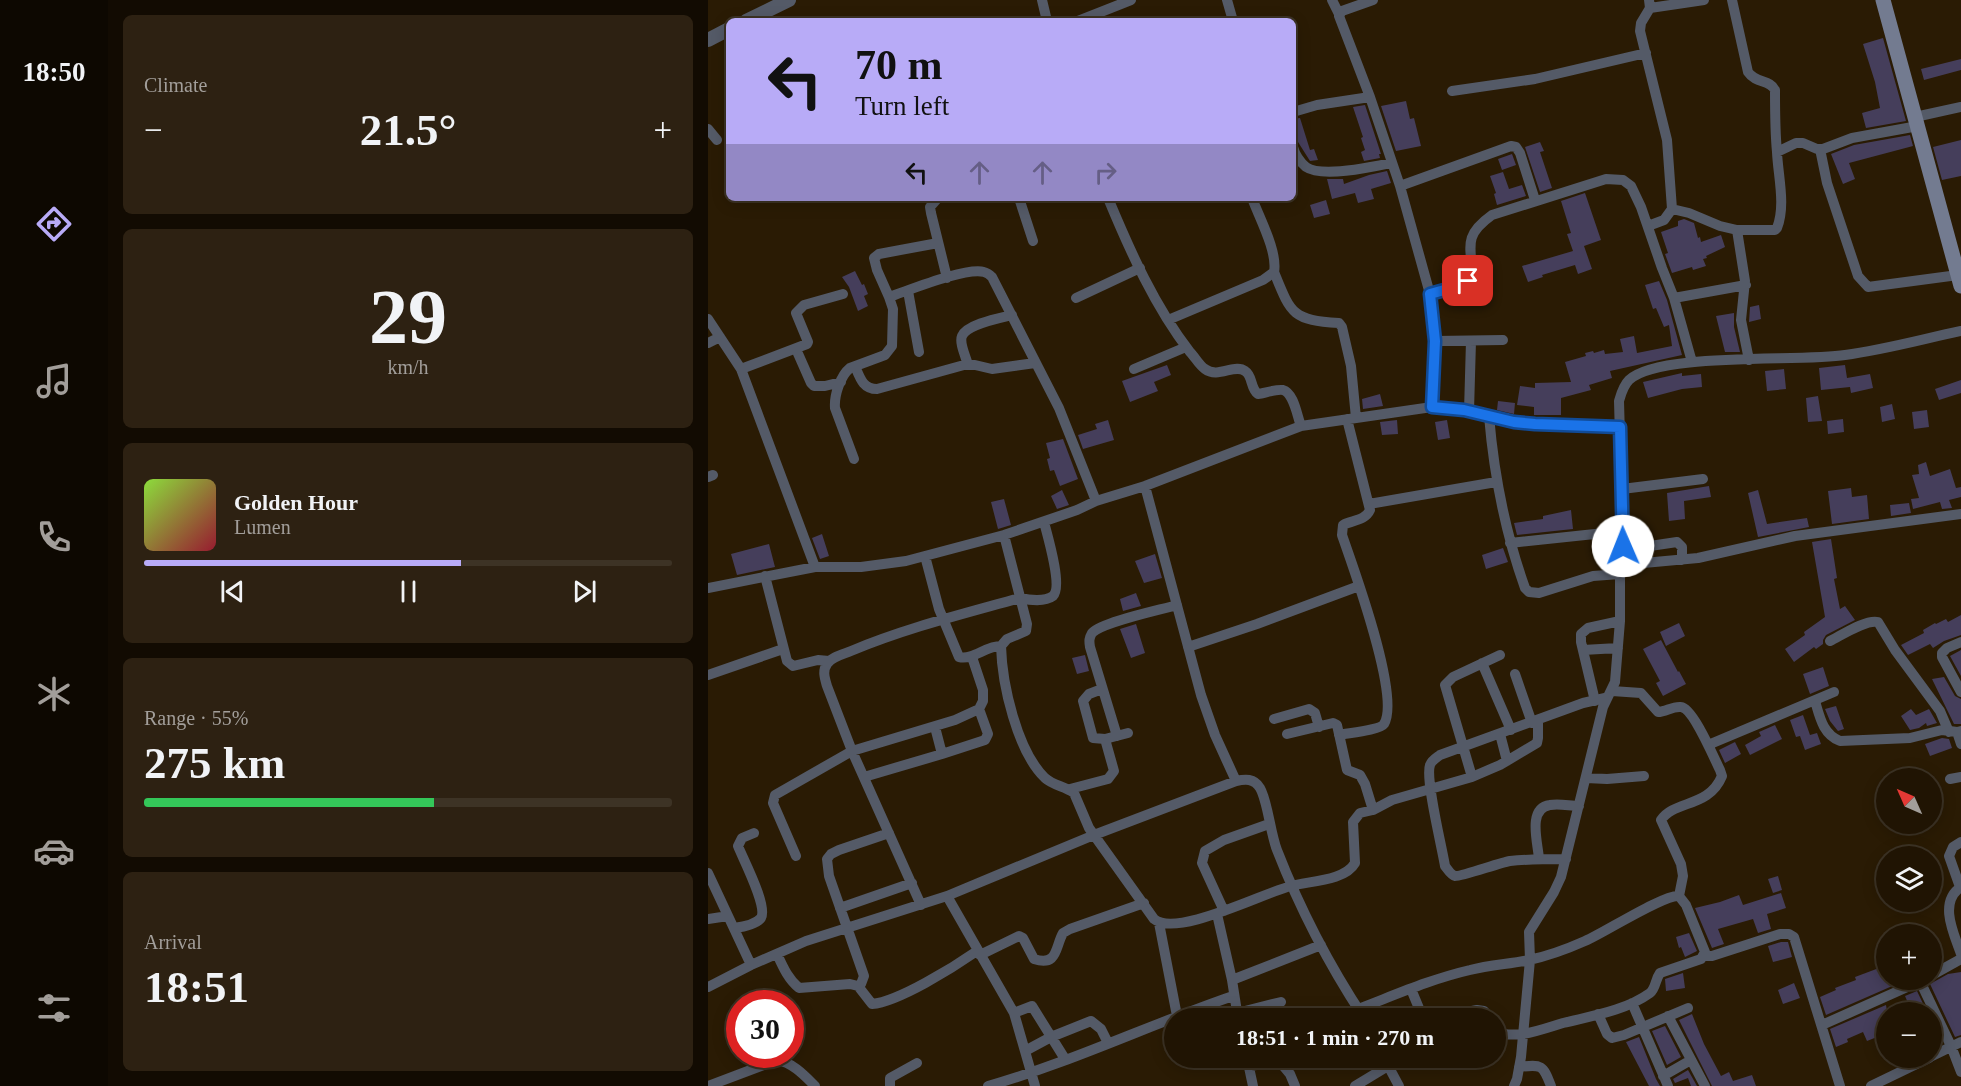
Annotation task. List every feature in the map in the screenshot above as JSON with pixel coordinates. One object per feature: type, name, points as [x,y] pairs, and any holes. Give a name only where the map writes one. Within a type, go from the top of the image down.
[{"type":"main road","points":[[1883,0],[1960,280]]},
{"type":"street","points":[[752,18],[789,0]]},
{"type":"street","points":[[1042,0],[1046,18]]},
{"type":"street","points":[[1086,18],[1131,0]]},
{"type":"street","points":[[1227,0],[1232,18]]},
{"type":"street","points":[[1332,0],[1370,97],[1400,186],[1430,294],[1435,341],[1432,407]]},
{"type":"street","points":[[1339,14],[1373,0]]},
{"type":"street","points":[[1648,226],[1664,220],[1672,209],[1667,140],[1640,31],[1641,23],[1650,4],[1704,0]]},
{"type":"street","points":[[1672,209],[1737,230],[1777,228],[1779,223],[1781,197],[1775,90],[1770,83],[1755,80],[1748,72],[1732,0]]},
{"type":"street","points":[[708,40],[726,31]]},
{"type":"street","points":[[1452,91],[1535,79],[1646,53]]},
{"type":"street","points":[[1296,111],[1317,105],[1370,97]]},
{"type":"street","points":[[1777,152],[1796,143],[1820,149],[1961,107]]},
{"type":"street","points":[[708,129],[717,140]]},
{"type":"street","points":[[1400,186],[1511,146],[1516,147],[1520,153],[1535,200]]},
{"type":"street","points":[[1820,149],[1833,203],[1858,276],[1863,283],[1868,287],[1905,281],[1960,280]]},
{"type":"street","points":[[1296,152],[1307,168],[1318,171],[1363,168],[1391,163]]},
{"type":"street","points":[[1430,294],[1462,285],[1473,276],[1470,241],[1474,232],[1492,215],[1606,178],[1623,180],[1631,186],[1648,226],[1674,298],[1692,362]]},
{"type":"street","points":[[935,201],[930,207],[947,278]]},
{"type":"street","points":[[1020,201],[1033,242]]},
{"type":"street","points":[[1109,201],[1140,268],[1168,320],[1201,366],[1211,373],[1238,369],[1245,371],[1252,389],[1258,394],[1286,391],[1301,426]]},
{"type":"street","points":[[1253,201],[1272,252],[1274,272],[1287,304],[1295,314],[1303,319],[1339,323],[1342,327],[1351,366],[1352,419],[1369,504],[1367,515],[1347,523],[1341,530],[1380,652],[1387,708],[1385,722],[1379,728],[1339,735]]},
{"type":"street","points":[[1737,230],[1746,285],[1741,320],[1749,360]]},
{"type":"street","points":[[854,459],[834,401],[845,372],[878,358],[889,351],[892,346],[893,309],[874,261],[879,254],[938,243]]},
{"type":"street","points":[[1076,298],[1140,268]]},
{"type":"street","points":[[889,297],[947,278],[979,272],[988,273],[1059,408],[1072,446],[1096,501]]},
{"type":"street","points":[[1168,320],[1263,280],[1274,272]]},
{"type":"street","points":[[1674,298],[1746,285]]},
{"type":"street","points":[[908,291],[919,352]]},
{"type":"street","points":[[741,369],[804,346],[808,342],[797,316],[799,309],[804,305],[843,294]]},
{"type":"street","points":[[968,365],[962,341],[964,333],[973,326],[1012,315]]},
{"type":"street","points":[[708,319],[741,369],[815,567]]},
{"type":"street","points":[[1514,1086],[1520,1067],[1530,960],[1529,932],[1554,892],[1566,859],[1604,697],[1615,682],[1623,550],[1619,401],[1628,381],[1638,374],[1692,362],[1843,355],[1961,331]]},
{"type":"street","points":[[708,343],[720,337]]},
{"type":"street","points":[[1435,341],[1503,340]]},
{"type":"street","points":[[1469,411],[1471,341]]},
{"type":"street","points":[[1134,369],[1186,347]]},
{"type":"street","points":[[796,349],[814,386],[841,382]]},
{"type":"street","points":[[855,366],[866,387],[877,389],[968,365],[998,369],[1035,363]]},
{"type":"street","points":[[708,588],[815,567],[861,567],[906,561],[1004,535],[1077,510],[1096,501],[1145,486],[1301,426],[1432,407],[1469,411],[1514,422],[1620,427]]},
{"type":"street","points":[[1489,416],[1496,482],[1510,543],[1525,588],[1533,594],[1593,576],[1716,555],[1795,537],[1961,514]]},
{"type":"street","points":[[1622,489],[1703,479]]},
{"type":"street","points":[[1369,504],[1496,482]]},
{"type":"street","points":[[1145,486],[1188,647],[1215,735],[1236,782]]},
{"type":"street","points":[[765,576],[787,661],[793,666],[818,660],[829,661],[871,642],[943,618],[1020,598],[1029,600],[1053,596],[1057,578],[1044,522]]},
{"type":"street","points":[[1510,543],[1623,531]]},
{"type":"street","points":[[924,556],[943,618],[959,657],[972,657],[988,648],[1000,646],[1007,639],[1026,631],[1027,624],[1004,535]]},
{"type":"street","points":[[1623,550],[1677,542],[1682,547],[1682,560]]},
{"type":"street","points":[[1188,647],[1359,586]]},
{"type":"street","points":[[1117,736],[1090,647],[1091,635],[1111,624],[1177,605]]},
{"type":"street","points":[[1830,641],[1875,620],[1878,622],[1961,744]]},
{"type":"street","points":[[1604,697],[1583,650],[1581,634],[1588,628],[1620,621]]},
{"type":"street","points":[[1961,642],[1947,648],[1942,653],[1942,657],[1961,692]]},
{"type":"street","points":[[1000,646],[1007,696],[1016,724],[1032,762],[1045,777],[1055,785],[1070,789],[1108,779],[1114,771],[1105,739]]},
{"type":"street","points":[[1583,650],[1618,648]]},
{"type":"street","points":[[708,675],[783,649]]},
{"type":"street","points":[[1472,777],[1445,685],[1453,677],[1500,655]]},
{"type":"street","points":[[795,856],[773,803],[775,795],[852,751],[972,714],[979,709],[983,701],[983,690],[972,657]]},
{"type":"street","points":[[829,661],[824,668],[824,676],[852,751],[921,905]]},
{"type":"street","points":[[1482,663],[1511,730]]},
{"type":"street","points":[[1070,789],[1094,836],[1154,919],[1159,923],[1172,924],[1220,913],[1292,885],[1330,878],[1353,867],[1355,863],[1353,822],[1360,813],[1373,810],[1392,800],[1472,777],[1507,761],[1537,743],[1535,721],[1515,674]]},
{"type":"street","points":[[1102,689],[1089,694],[1083,701],[1093,738],[1105,739],[1128,733]]},
{"type":"street","points":[[1708,745],[1834,692]]},
{"type":"street","points":[[1566,859],[1510,861],[1455,876],[1450,873],[1445,866],[1430,788],[1429,766],[1432,760],[1440,755],[1583,703],[1604,697],[1641,693],[1658,712],[1682,707],[1691,714],[1722,776],[1718,785],[1704,797],[1670,812],[1661,820],[1681,864],[1683,876],[1679,896]]},
{"type":"street","points":[[1815,701],[1827,734],[1840,741],[1910,738],[1934,731],[1955,732]]},
{"type":"street","points":[[864,777],[985,740],[988,734],[979,709]]},
{"type":"street","points":[[1274,719],[1309,710],[1315,714],[1319,727]]},
{"type":"street","points":[[1287,734],[1333,723],[1338,728],[1347,770],[1360,775],[1373,810]]},
{"type":"street","points":[[935,727],[942,754]]},
{"type":"street","points":[[1500,734],[1507,761]]},
{"type":"street","points":[[1586,778],[1644,776]]},
{"type":"street","points":[[708,987],[806,941],[947,896],[1094,836],[1249,779],[1261,789],[1273,841],[1309,924],[1358,1008]]},
{"type":"street","points":[[1539,859],[1536,815],[1551,804],[1579,806]]},
{"type":"street","points":[[1236,1008],[1220,913],[1202,863],[1205,851],[1224,840],[1269,824]]},
{"type":"street","points":[[734,928],[753,922],[762,916],[754,882],[738,846],[742,838],[754,833]]},
{"type":"street","points":[[858,986],[864,976],[829,876],[827,859],[838,850],[889,833]]},
{"type":"street","points":[[1961,842],[1953,847],[1949,856],[1960,887],[1951,897],[1949,905],[1950,922],[1961,954]]},
{"type":"street","points":[[708,875],[752,965]]},
{"type":"street","points":[[840,908],[912,883]]},
{"type":"street","points":[[947,896],[1014,1013],[1035,1086]]},
{"type":"street","points":[[1373,1008],[1411,989],[1472,969],[1530,960],[1585,941],[1672,896],[1679,896],[1686,904],[1705,948],[1701,959],[1660,974],[1653,990],[1632,1003],[1523,1034],[1506,1035]]},
{"type":"street","points":[[777,954],[792,983],[799,988],[850,984],[858,986],[872,1004],[878,1004],[979,953],[1019,936],[1023,938],[1034,959],[1052,959],[1056,955],[1063,933],[1144,903]]},
{"type":"street","points":[[708,919],[728,916]]},
{"type":"street","points":[[1159,923],[1175,1008]]},
{"type":"street","points":[[1703,956],[1712,956],[1780,934],[1789,934],[1794,937],[1840,1086]]},
{"type":"street","points":[[1232,980],[1321,945]]},
{"type":"street","points":[[1942,970],[1961,960]]},
{"type":"street","points":[[1411,989],[1419,1008]]},
{"type":"street","points":[[1822,1026],[1900,990]]},
{"type":"street","points":[[1927,990],[1956,1044],[1961,1072]]},
{"type":"street","points":[[1199,1008],[1233,996]]},
{"type":"street","points":[[1263,1008],[1281,1002]]},
{"type":"street","points":[[1632,1003],[1665,1081],[1691,1060]]},
{"type":"street","points":[[1014,1013],[1032,1006],[1065,1059]]},
{"type":"street","points":[[1598,1014],[1607,1034],[1612,1038],[1688,1008]]},
{"type":"street","points":[[1668,1016],[1705,1086]]},
{"type":"street","points":[[1025,1051],[1051,1037],[1091,1021],[1101,1029],[1108,1043]]},
{"type":"street","points":[[988,1086],[1031,1074],[1164,1021]]},
{"type":"street","points":[[1942,1051],[1956,1044]]},
{"type":"street","points":[[708,1086],[777,1060],[782,1060],[793,1067],[815,1086]]},
{"type":"street","points":[[890,1086],[889,1083],[894,1075],[917,1063]]},
{"type":"street","points":[[1520,1067],[1537,1065],[1541,1067],[1546,1072],[1551,1086]]},
{"type":"street","points":[[1249,1068],[1253,1086]]},
{"type":"street","points":[[1285,1068],[1295,1086]]},
{"type":"street","points":[[1354,1086],[1378,1068]]},
{"type":"street","points":[[1389,1068],[1399,1086]]},
{"type":"street","points":[[1870,1086],[1907,1068]]},
{"type":"building","points":[[1883,38],[1906,121],[1866,128],[1862,113],[1880,108],[1875,82],[1863,44]]},
{"type":"building","points":[[1961,59],[1961,70],[1924,80],[1921,69]]},
{"type":"building","points":[[1406,101],[1410,119],[1414,118],[1421,146],[1396,151],[1381,106]]},
{"type":"building","points":[[1365,105],[1381,154],[1379,154],[1380,158],[1364,161],[1361,152],[1365,150],[1361,138],[1363,137],[1353,107]]},
{"type":"building","points":[[1300,118],[1310,150],[1314,149],[1318,160],[1310,161],[1296,141],[1296,119]]},
{"type":"building","points":[[1910,135],[1913,146],[1849,163],[1855,179],[1843,184],[1831,154],[1854,145]]},
{"type":"building","points":[[1961,140],[1961,176],[1942,180],[1933,147]]},
{"type":"building","points":[[1540,142],[1544,151],[1540,152],[1552,188],[1540,192],[1525,147]]},
{"type":"building","points":[[1512,154],[1516,165],[1502,170],[1498,159]]},
{"type":"building","points":[[1387,171],[1391,183],[1371,189],[1374,199],[1358,203],[1355,193],[1332,199],[1327,179],[1343,179],[1344,184]]},
{"type":"building","points":[[1503,172],[1509,189],[1522,185],[1526,196],[1497,205],[1494,194],[1496,193],[1490,176]]},
{"type":"building","points":[[1585,193],[1601,240],[1584,246],[1592,269],[1578,274],[1575,265],[1542,275],[1543,277],[1528,282],[1522,266],[1573,251],[1567,234],[1571,233],[1561,201]]},
{"type":"building","points":[[1326,200],[1330,214],[1314,218],[1310,205]]},
{"type":"building","points":[[1684,219],[1694,223],[1701,242],[1721,235],[1725,247],[1703,259],[1706,266],[1693,270],[1692,267],[1672,273],[1665,254],[1668,253],[1661,232],[1678,226],[1678,221]]},
{"type":"building","points":[[855,271],[868,294],[864,296],[868,306],[858,311],[849,287],[842,277]]},
{"type":"building","points":[[1659,281],[1667,300],[1682,355],[1610,371],[1612,378],[1589,385],[1591,390],[1561,398],[1561,415],[1534,415],[1534,407],[1517,405],[1520,386],[1535,388],[1535,383],[1571,382],[1565,362],[1586,356],[1585,353],[1593,351],[1594,353],[1604,350],[1605,354],[1623,352],[1620,339],[1634,336],[1637,353],[1672,346],[1669,325],[1664,327],[1656,308],[1653,309],[1645,285]]},
{"type":"building","points":[[1759,305],[1761,319],[1749,322],[1750,307]]},
{"type":"building","points":[[1734,313],[1734,327],[1740,352],[1725,352],[1716,316]]},
{"type":"building","points":[[1167,365],[1171,375],[1154,382],[1158,391],[1130,402],[1122,381]]},
{"type":"building","points":[[1845,365],[1847,378],[1870,374],[1873,388],[1851,393],[1850,387],[1821,390],[1819,368]]},
{"type":"building","points":[[1784,369],[1786,389],[1767,391],[1765,371]]},
{"type":"building","points":[[1682,373],[1682,376],[1701,374],[1702,387],[1682,389],[1648,398],[1643,382]]},
{"type":"building","points":[[1961,380],[1961,393],[1939,400],[1935,389]]},
{"type":"building","points":[[1380,394],[1383,406],[1363,409],[1362,399]]},
{"type":"building","points":[[1818,396],[1822,421],[1808,422],[1806,398]]},
{"type":"building","points":[[1498,401],[1515,403],[1514,414],[1497,410]]},
{"type":"building","points":[[1892,404],[1895,419],[1882,422],[1880,407]]},
{"type":"building","points":[[1927,410],[1929,427],[1914,429],[1912,412]]},
{"type":"building","points":[[1843,419],[1844,432],[1828,434],[1827,421]]},
{"type":"building","points":[[1108,420],[1114,440],[1083,449],[1078,435],[1097,429],[1095,424]]},
{"type":"building","points":[[1397,420],[1398,434],[1382,435],[1380,422]]},
{"type":"building","points":[[1447,420],[1450,438],[1438,440],[1435,422]]},
{"type":"building","points":[[1063,439],[1078,479],[1060,486],[1054,470],[1050,471],[1047,459],[1050,458],[1046,443]]},
{"type":"building","points":[[1926,462],[1930,476],[1950,469],[1956,488],[1961,487],[1961,497],[1949,500],[1952,508],[1942,509],[1940,502],[1913,509],[1911,499],[1919,498],[1912,475],[1919,474],[1918,465]]},
{"type":"building","points":[[1709,486],[1711,497],[1684,501],[1685,519],[1669,521],[1667,493]]},
{"type":"building","points":[[1851,488],[1852,497],[1867,495],[1869,519],[1832,524],[1828,491]]},
{"type":"building","points":[[1062,490],[1069,505],[1057,509],[1051,496]]},
{"type":"building","points":[[1758,490],[1767,524],[1807,518],[1809,527],[1758,537],[1748,493]]},
{"type":"building","points":[[1004,499],[1011,525],[998,529],[991,502]]},
{"type":"building","points":[[1909,503],[1911,513],[1891,516],[1890,505]]},
{"type":"building","points":[[1571,510],[1573,529],[1517,535],[1514,523],[1543,519],[1543,516]]},
{"type":"building","points":[[822,534],[829,556],[820,559],[812,538]]},
{"type":"building","points":[[1831,539],[1837,578],[1834,579],[1840,609],[1845,606],[1855,620],[1826,635],[1823,644],[1816,649],[1814,647],[1794,662],[1785,649],[1825,617],[1812,542]]},
{"type":"building","points":[[769,544],[775,567],[737,575],[731,554]]},
{"type":"building","points":[[1503,548],[1508,562],[1486,569],[1482,555]]},
{"type":"building","points":[[1155,554],[1162,578],[1144,583],[1135,561]]},
{"type":"building","points":[[1136,593],[1141,606],[1123,611],[1120,599]]},
{"type":"building","points":[[1961,615],[1961,635],[1933,648],[1930,644],[1908,655],[1901,645],[1924,633],[1923,630],[1935,623],[1946,619],[1948,622]]},
{"type":"building","points":[[1679,623],[1685,636],[1666,646],[1660,632]]},
{"type":"building","points":[[1136,624],[1145,653],[1131,658],[1120,629]]},
{"type":"building","points":[[1661,640],[1686,684],[1663,696],[1656,683],[1660,681],[1643,649]]},
{"type":"building","points":[[1961,650],[1961,676],[1950,656]]},
{"type":"building","points":[[1085,655],[1089,671],[1077,674],[1072,658]]},
{"type":"building","points":[[1823,667],[1829,686],[1810,694],[1803,674]]},
{"type":"building","points":[[1944,677],[1955,696],[1961,699],[1961,724],[1954,724],[1932,679]]},
{"type":"building","points":[[1836,706],[1844,729],[1838,731],[1830,721],[1825,709]]},
{"type":"building","points":[[1911,709],[1916,715],[1929,709],[1937,723],[1927,726],[1926,723],[1910,730],[1901,716]]},
{"type":"building","points":[[1803,715],[1810,735],[1817,733],[1821,744],[1805,750],[1800,736],[1796,737],[1790,720]]},
{"type":"building","points":[[1775,725],[1782,739],[1750,755],[1745,745],[1761,736],[1759,732]]},
{"type":"building","points":[[1942,738],[1949,739],[1952,748],[1930,756],[1925,744]]},
{"type":"building","points":[[1735,742],[1741,754],[1725,763],[1719,750]]},
{"type":"building","points":[[1778,876],[1782,890],[1773,893],[1768,879]]},
{"type":"building","points":[[1781,893],[1786,908],[1767,914],[1771,929],[1758,933],[1753,919],[1718,929],[1724,944],[1712,948],[1695,908],[1739,895],[1743,905]]},
{"type":"building","points":[[1689,933],[1697,951],[1685,957],[1676,937]]},
{"type":"building","points":[[1788,942],[1792,957],[1773,962],[1768,946]]},
{"type":"building","points":[[1876,969],[1876,990],[1883,990],[1826,1015],[1820,997],[1856,980],[1855,977]]},
{"type":"building","points":[[1961,972],[1961,1035],[1955,1037],[1942,1009],[1942,1002],[1938,1002],[1933,990],[1942,990],[1942,977]]},
{"type":"building","points":[[1683,973],[1685,988],[1666,991],[1665,979]]},
{"type":"building","points":[[1794,983],[1800,998],[1783,1004],[1778,990]]},
{"type":"building","points":[[1917,991],[1922,1002],[1908,1002],[1905,996]]},
{"type":"building","points":[[1876,1009],[1876,1037],[1867,1041],[1863,1032],[1836,1047],[1830,1029]]},
{"type":"building","points":[[1692,1014],[1704,1044],[1721,1076],[1729,1072],[1733,1081],[1752,1075],[1756,1086],[1712,1086],[1679,1020]]},
{"type":"building","points":[[1665,1026],[1681,1057],[1667,1065],[1652,1031]]},
{"type":"building","points":[[1639,1037],[1660,1086],[1649,1086],[1626,1042]]},
{"type":"building","points":[[1688,1070],[1697,1086],[1691,1086],[1688,1078],[1675,1083],[1673,1079]]},
{"type":"route","points":[[1468,281],[1462,285],[1430,294],[1435,341],[1432,407],[1464,410],[1514,422],[1620,427],[1623,546]]}]
